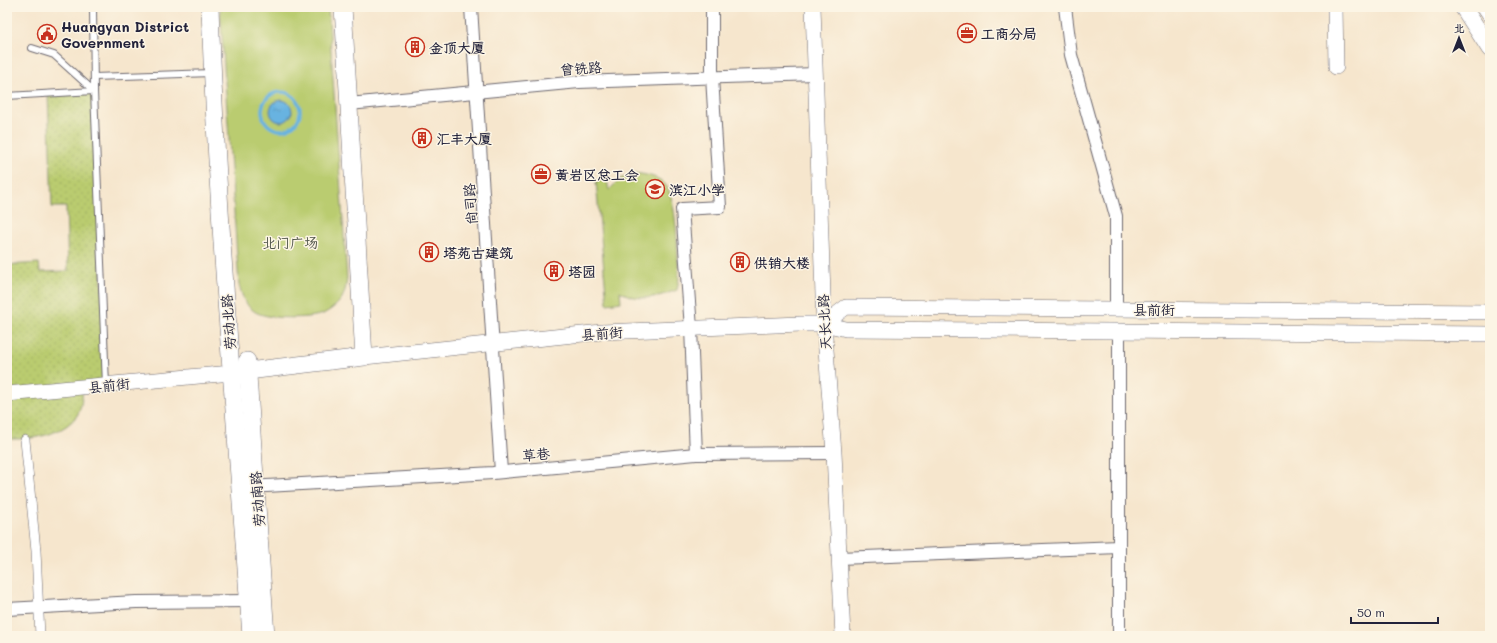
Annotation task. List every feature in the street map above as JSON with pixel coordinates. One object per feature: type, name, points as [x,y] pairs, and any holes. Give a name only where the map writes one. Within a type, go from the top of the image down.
[{"type":"main road","name":"劳动北路","points":[[210,7],[212,73],[239,367],[248,488],[249,601],[251,636]]},
{"type":"main road","points":[[343,7],[364,353]]},
{"type":"main road","points":[[1463,7],[1490,49]]},
{"type":"main road","points":[[1486,7],[1490,13]]},
{"type":"main road","name":"县前街","points":[[239,367],[364,353]]},
{"type":"main road","name":"劳动南路","points":[[248,488],[266,636]]},
{"type":"street","name":"尚司路","points":[[472,7],[501,472]]},
{"type":"street","points":[[696,454],[691,328],[682,209],[720,207],[712,78],[712,7]]},
{"type":"street","name":"天长北路","points":[[813,7],[824,324],[834,453],[843,636]]},
{"type":"street","points":[[1065,7],[1071,55],[1116,216],[1116,309]]},
{"type":"street","points":[[1335,7],[1336,67]]},
{"type":"street","name":"曾铣路","points":[[349,104],[579,82],[816,74]]},
{"type":"street","name":"县前街","points":[[824,324],[846,307],[1490,312]]},
{"type":"street","name":"县前街","points":[[364,353],[382,355],[602,332],[824,324],[846,329],[1489,334]]},
{"type":"street","points":[[1119,332],[1119,636]]},
{"type":"street","name":"县前街","points":[[7,394],[211,375],[239,367]]},
{"type":"street","points":[[25,440],[36,551],[40,636]]},
{"type":"street","name":"草巷","points":[[248,488],[501,472],[696,454],[834,453]]},
{"type":"street","points":[[839,558],[1119,547]]},
{"type":"street","points":[[7,609],[136,602],[249,601]]},
{"type":"lane","points":[[93,7],[94,91],[106,385]]},
{"type":"lane","points":[[32,48],[54,55],[94,91]]},
{"type":"lane","points":[[94,77],[212,73]]},
{"type":"lane","points":[[7,81],[8,96],[94,91]]},
{"type":"green space","name":"北门广场","points":[[220,7],[328,7],[347,278],[346,287],[340,301],[323,314],[317,316],[288,318],[260,314],[248,306],[241,293],[239,285]]},
{"type":"green space","points":[[94,91],[106,385],[83,387],[78,414],[62,429],[44,436],[25,439],[7,439],[7,265],[39,263],[40,272],[68,271],[66,207],[52,207],[48,94]]},
{"type":"green space","points":[[633,173],[654,177],[662,181],[669,192],[675,215],[679,278],[677,290],[648,298],[634,297],[620,291],[621,302],[607,304],[596,181],[607,180],[609,190],[619,180]]},
{"type":"water","points":[[281,100],[289,103],[292,111],[289,119],[281,122],[273,119],[270,111],[273,103]]},
{"type":"waterway","points":[[277,92],[285,92],[295,97],[299,104],[300,111],[299,118],[295,125],[285,130],[277,130],[267,125],[265,122],[262,115],[262,107],[267,97],[270,95],[277,92]]},
{"type":"place","name":"工商分局","points":[[967,33]]},
{"type":"place","name":"Huangyan District Government","points":[[47,34]]},
{"type":"place","name":"金顶大厦","points":[[415,47]]},
{"type":"place","name":"汇丰大厦","points":[[422,138]]},
{"type":"place","name":"黄岩区总工会","points":[[541,174]]},
{"type":"place","name":"滨江小学","points":[[655,189]]},
{"type":"place","name":"塔苑古建筑","points":[[429,252]]},
{"type":"place","name":"供销大楼","points":[[740,262]]},
{"type":"place","name":"塔园","points":[[554,271]]}]
